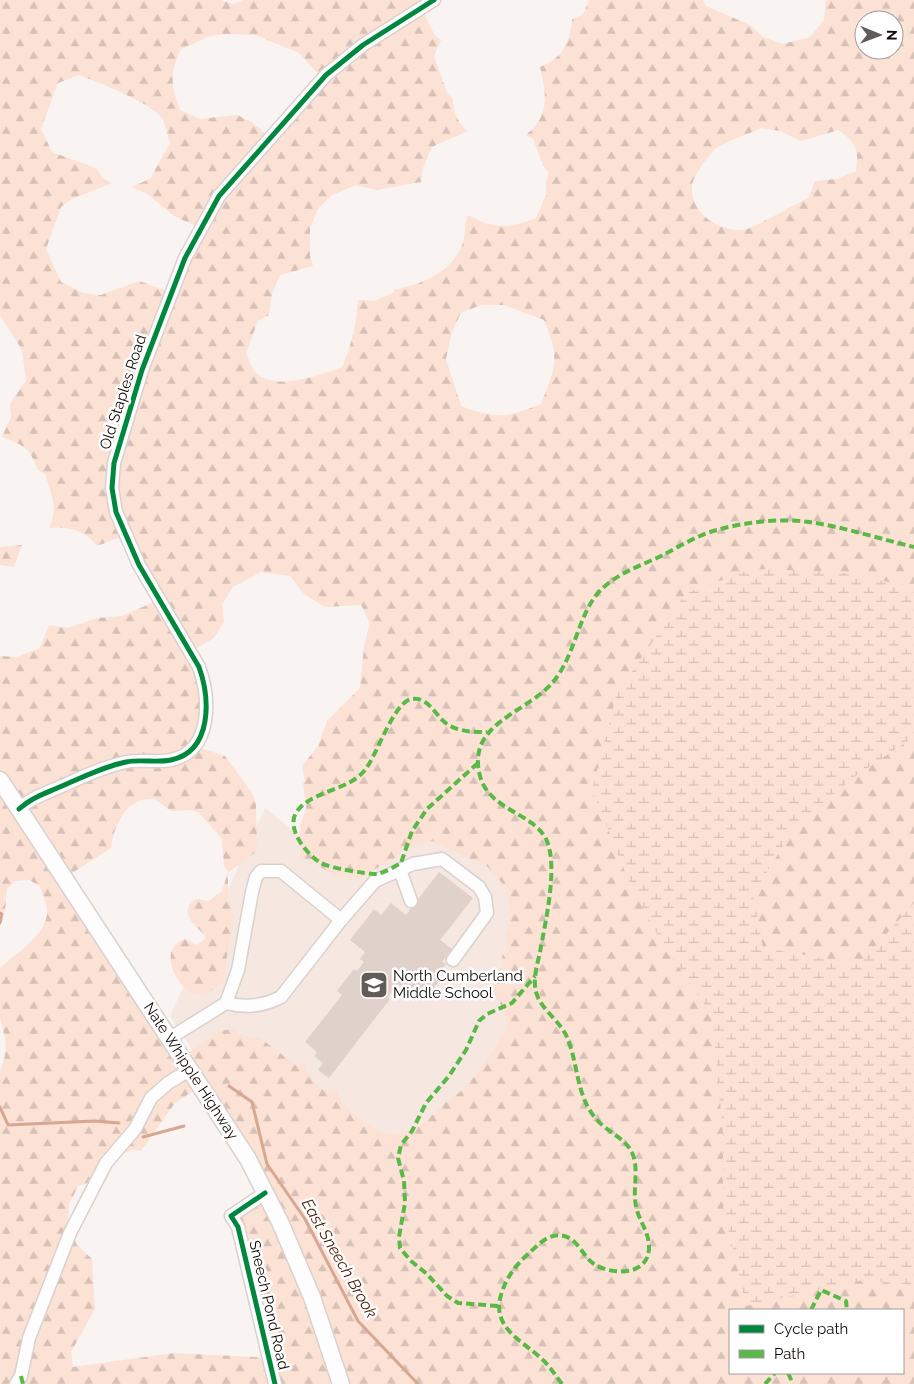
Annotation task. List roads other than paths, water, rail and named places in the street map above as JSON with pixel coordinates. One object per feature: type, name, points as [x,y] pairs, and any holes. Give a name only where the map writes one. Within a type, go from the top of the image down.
[{"type":"main road","name":"Nate Whipple Highway","points":[[0,780],[191,1069],[248,1159],[312,1297],[341,1384]]},
{"type":"street","name":"Old Staples Road","points":[[19,810],[29,799],[92,771],[127,762],[172,760],[191,751],[198,742],[206,718],[207,706],[204,681],[199,667],[139,565],[116,512],[112,488],[114,463],[126,416],[185,258],[219,196],[326,75],[363,45],[434,0]]},
{"type":"street","points":[[226,1003],[239,1006],[270,1003],[281,997],[374,881],[429,860],[442,859],[479,887],[485,897],[487,913],[453,960]]},
{"type":"street","points":[[400,870],[411,901]]},
{"type":"street","points":[[170,1038],[226,1003],[238,970],[256,876],[261,871],[281,871],[341,920]]},
{"type":"street","points":[[16,1384],[21,1376],[29,1338],[70,1233],[106,1163],[135,1129],[151,1098],[168,1083],[191,1069]]},
{"type":"street","name":"Sneech Pond Road","points":[[265,1193],[231,1216],[238,1227],[275,1384]]},
{"type":"waterway","name":"East Sneech Brook","points":[[0,913],[2,914],[0,923]]},
{"type":"waterway","name":"East Sneech Brook","points":[[229,1086],[252,1102],[267,1164],[305,1219],[358,1321],[418,1384]]},
{"type":"waterway","name":"East Sneech Brook","points":[[0,1107],[8,1125],[94,1121],[119,1123]]},
{"type":"waterway","name":"East Sneech Brook","points":[[143,1137],[184,1126]]},
{"type":"place","name":"North Cumberland Middle School","points":[[374,985]]}]
